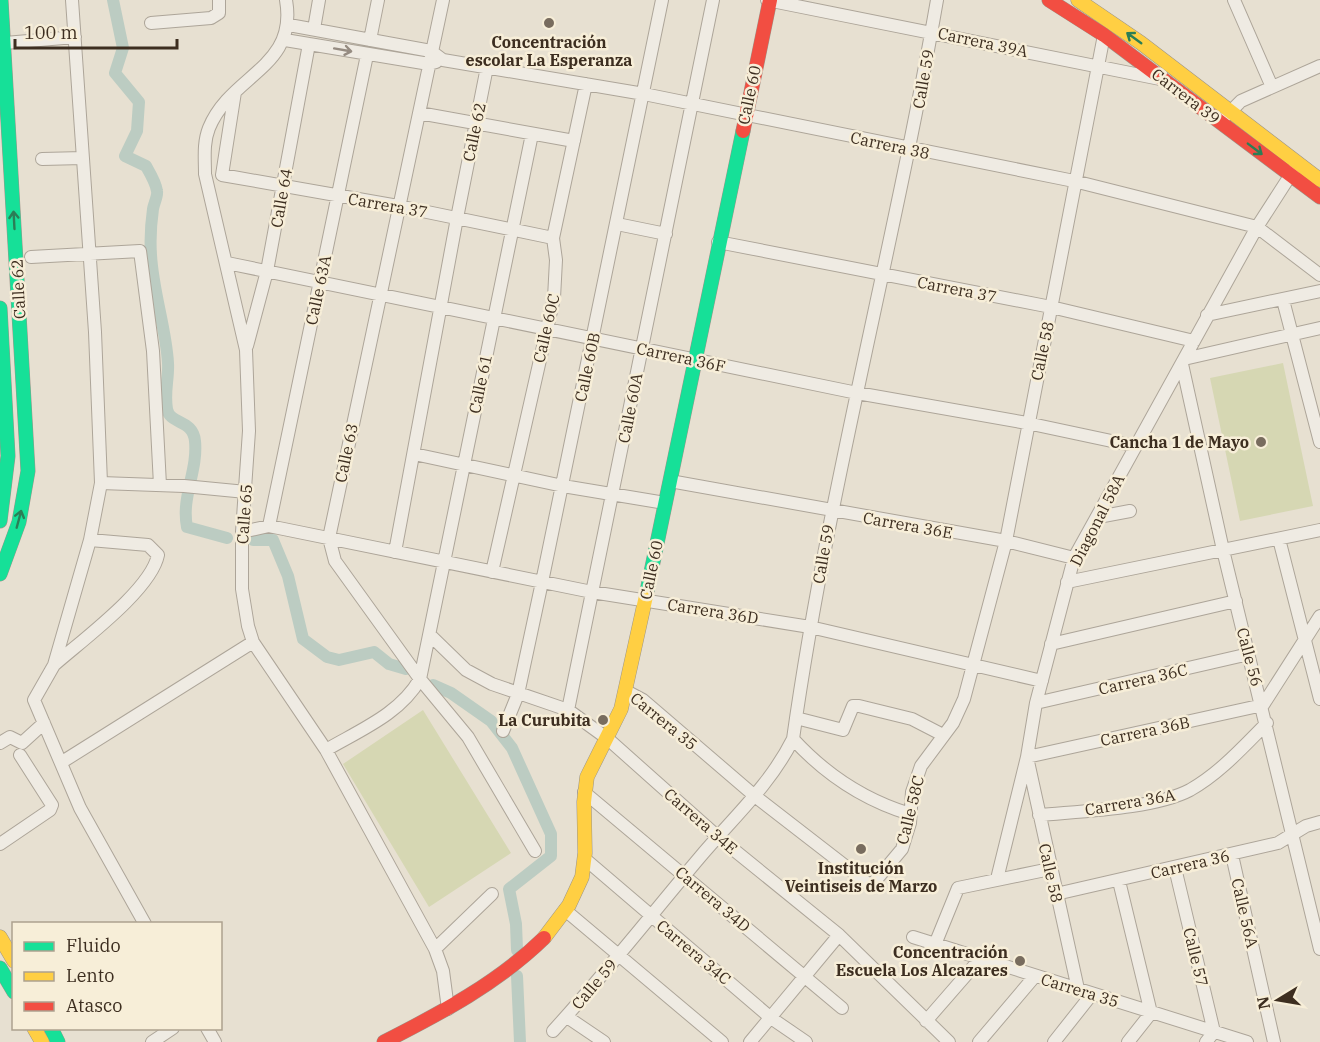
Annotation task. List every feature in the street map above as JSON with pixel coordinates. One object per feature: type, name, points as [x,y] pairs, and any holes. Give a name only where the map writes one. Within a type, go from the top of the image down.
[{"type":"main road","name":"Calle 62","points":[[0,574],[19,522],[28,471],[2,0]]},
{"type":"main road","name":"Calle 60","points":[[384,1042],[448,1009],[502,975],[526,955],[565,910],[576,893],[585,859],[584,792],[588,774],[622,709],[769,0]]},
{"type":"main road","name":"Carrera 39","points":[[1049,0],[1104,34],[1163,80],[1225,117]]},
{"type":"main road","name":"Carrera 39","points":[[1078,0],[1141,43],[1225,117],[1294,170],[1320,197]]},
{"type":"main road","name":"Carrera 39","points":[[1294,170],[1320,180]]},
{"type":"main road","name":"Calle 62","points":[[0,308],[8,456],[0,521]]},
{"type":"main road","points":[[0,937],[12,958]]},
{"type":"main road","points":[[0,968],[12,989]]},
{"type":"street","points":[[72,0],[101,483],[90,540],[54,665],[34,700],[80,808],[144,922]]},
{"type":"street","points":[[151,23],[216,16],[220,8],[219,0]]},
{"type":"street","name":"Calle 65","points":[[286,0],[289,25],[285,40],[221,108],[209,128],[204,150],[205,174],[246,350],[250,409],[242,532],[243,599],[254,642],[326,750],[435,949],[443,970],[448,1009]]},
{"type":"street","points":[[314,29],[319,0]]},
{"type":"street","points":[[370,40],[378,0]]},
{"type":"street","name":"Calle 63","points":[[329,538],[443,0]]},
{"type":"street","name":"Calle 60B","points":[[503,731],[518,694],[543,582],[662,0]]},
{"type":"street","name":"Calle 60A","points":[[568,710],[713,0]]},
{"type":"street","name":"Carrera 39A","points":[[769,0],[931,31],[1163,80]]},
{"type":"street","name":"Calle 59","points":[[554,1032],[685,875],[756,797],[781,764],[794,739],[810,627],[831,512],[910,149],[937,0]]},
{"type":"street","points":[[1234,0],[1272,87]]},
{"type":"street","name":"Carrera 38","points":[[289,25],[431,51],[443,60]]},
{"type":"street","name":"Calle 58","points":[[971,665],[1006,541],[1104,34]]},
{"type":"street","points":[[4,43],[75,37]]},
{"type":"street","name":"Carrera 38","points":[[285,40],[429,64],[443,60],[644,94],[1074,181],[1257,226],[1320,274]]},
{"type":"street","name":"Calle 64","points":[[246,350],[267,271],[309,44]]},
{"type":"street","name":"Calle 63A","points":[[269,526],[366,55]]},
{"type":"street","points":[[1225,117],[1241,101],[1320,66]]},
{"type":"street","name":"Calle 62","points":[[395,552],[456,218],[487,67]]},
{"type":"street","name":"Calle 60C","points":[[492,572],[556,278],[553,238],[586,84]]},
{"type":"street","name":"Carrera 37","points":[[236,91],[222,175],[398,206],[553,238]]},
{"type":"street","points":[[419,113],[574,141]]},
{"type":"street","name":"Calle 61","points":[[430,635],[443,562],[532,134]]},
{"type":"street","points":[[42,159],[83,158]]},
{"type":"street","name":"Diagonal 58A","points":[[997,879],[1027,757],[1036,703],[1074,558],[1257,226],[1294,170]]},
{"type":"street","points":[[617,224],[666,234]]},
{"type":"street","name":"Carrera 37","points":[[718,242],[1051,307],[1194,341]]},
{"type":"street","points":[[31,257],[140,251],[153,351],[160,485]]},
{"type":"street","name":"Carrera 36F","points":[[227,263],[857,393],[1027,423],[1135,446]]},
{"type":"street","points":[[1207,315],[1320,291]]},
{"type":"street","points":[[1283,300],[1320,442]]},
{"type":"street","points":[[1183,362],[1320,328]]},
{"type":"street","name":"Calle 56","points":[[1183,362],[1223,550],[1263,705],[1320,949]]},
{"type":"street","points":[[414,454],[563,486],[665,503]]},
{"type":"street","name":"Carrera 36E","points":[[670,481],[831,512],[1006,541],[1074,558]]},
{"type":"street","points":[[101,483],[188,486],[246,492]]},
{"type":"street","points":[[1098,518],[1130,511]]},
{"type":"street","name":"Carrera 36D","points":[[242,532],[269,526],[591,592],[810,627],[1042,681]]},
{"type":"street","points":[[1067,582],[1320,530]]},
{"type":"street","points":[[329,538],[335,561],[420,679],[468,737],[535,851]]},
{"type":"street","points":[[1279,539],[1320,699]]},
{"type":"street","points":[[54,665],[140,588],[157,563],[158,555],[148,545],[90,540]]},
{"type":"street","points":[[1051,644],[1236,601]]},
{"type":"street","points":[[1263,705],[1320,616]]},
{"type":"street","points":[[326,750],[398,707],[411,694],[420,679],[430,635]]},
{"type":"street","name":"Carrera 34E","points":[[430,635],[466,670],[492,684],[568,710],[608,739],[718,837],[839,935],[949,1042]]},
{"type":"street","points":[[62,762],[254,642]]},
{"type":"street","name":"Carrera 36C","points":[[1036,703],[1250,654]]},
{"type":"street","name":"Calle 58C","points":[[871,886],[902,849],[910,814],[912,792],[921,766],[952,723],[964,699],[971,665]]},
{"type":"street","name":"Carrera 35","points":[[626,690],[643,700],[756,797],[871,886]]},
{"type":"street","name":"Carrera 36B","points":[[1027,757],[1263,705]]},
{"type":"street","points":[[796,718],[843,730],[853,706],[859,706],[912,719],[943,735]]},
{"type":"street","points":[[0,743],[10,737],[22,743],[45,723]]},
{"type":"street","name":"Carrera 36A","points":[[1039,816],[1132,805],[1187,791],[1209,778],[1232,759],[1267,723]]},
{"type":"street","points":[[794,739],[818,766],[845,784],[886,807],[910,814]]},
{"type":"street","points":[[0,844],[50,810],[52,805],[20,755]]},
{"type":"street","name":"Calle 58","points":[[1027,757],[1078,989]]},
{"type":"street","name":"Carrera 34D","points":[[584,792],[842,1008]]},
{"type":"street","name":"Carrera 36","points":[[1056,894],[1278,843],[1320,822]]},
{"type":"street","name":"Calle 56A","points":[[1232,855],[1274,1042]]},
{"type":"street","name":"Carrera 34C","points":[[585,859],[771,1018],[806,1042]]},
{"type":"street","name":"Calle 57","points":[[1175,868],[1214,1032]]},
{"type":"street","points":[[936,942],[958,888],[1050,869]]},
{"type":"street","points":[[1119,881],[1151,1013],[1128,1042]]},
{"type":"street","points":[[435,949],[492,894]]},
{"type":"street","points":[[565,910],[722,1042]]},
{"type":"street","points":[[750,1042],[839,935]]},
{"type":"street","name":"Carrera 35","points":[[913,937],[936,942],[980,959],[1247,1042]]},
{"type":"street","points":[[926,1021],[980,959]]},
{"type":"street","points":[[979,1042],[1035,976]]},
{"type":"street","points":[[1073,1042],[1058,1037],[1092,994]]},
{"type":"street","points":[[567,1017],[604,1042]]},
{"type":"street","points":[[152,1042],[171,1030]]},
{"type":"street","points":[[1206,1042],[1214,1032]]},
{"type":"green space","name":"Cancha 1 de Mayo","points":[[1283,363],[1313,506],[1240,521],[1210,378]]},
{"type":"green space","points":[[423,710],[511,853],[429,907],[343,764]]},
{"type":"waterway","points":[[113,0],[123,48],[115,73],[139,102],[137,131],[125,156],[146,166],[157,191],[152,214],[151,249],[154,283],[167,350],[167,409],[172,418],[190,429],[195,441],[194,463],[186,505],[187,527],[227,538]]},
{"type":"waterway","points":[[253,540],[273,540],[288,576],[303,639],[327,657],[339,660],[374,652],[389,664],[406,669]]},
{"type":"waterway","points":[[433,685],[451,693],[491,721],[512,748],[551,834],[551,856],[509,889],[516,924],[517,950]]},
{"type":"waterway","points":[[517,976],[520,1042]]},
{"type":"traffic: fast","points":[[0,574],[19,522],[28,471],[1,0]]},
{"type":"traffic: fast","points":[[646,596],[743,131]]},
{"type":"traffic: fast","points":[[0,308],[8,456],[0,521]]},
{"type":"traffic: fast","points":[[0,968],[12,989]]},
{"type":"traffic: fast","points":[[52,1030],[58,1042]]},
{"type":"traffic: slow","points":[[1078,0],[1141,43],[1320,180]]},
{"type":"traffic: slow","points":[[544,938],[569,905],[582,877],[587,777],[621,709],[646,596]]},
{"type":"traffic: slow","points":[[0,937],[12,958]]},
{"type":"traffic: slow","points":[[35,1030],[42,1042]]},
{"type":"traffic: jam","points":[[743,131],[770,0]]},
{"type":"traffic: jam","points":[[1049,0],[1104,35],[1320,197]]},
{"type":"traffic: jam","points":[[384,1042],[468,996],[508,969],[544,938]]},
{"type":"place","name":"Concentración escolar La Esperanza","points":[[549,23]]},
{"type":"place","name":"Cancha 1 de Mayo","points":[[1261,442]]},
{"type":"place","name":"La Curubita","points":[[603,720]]},
{"type":"place","name":"Institución Veintiseis de Marzo","points":[[861,849]]},
{"type":"place","name":"Concentración Escuela Los Alcazares","points":[[1020,961]]}]
